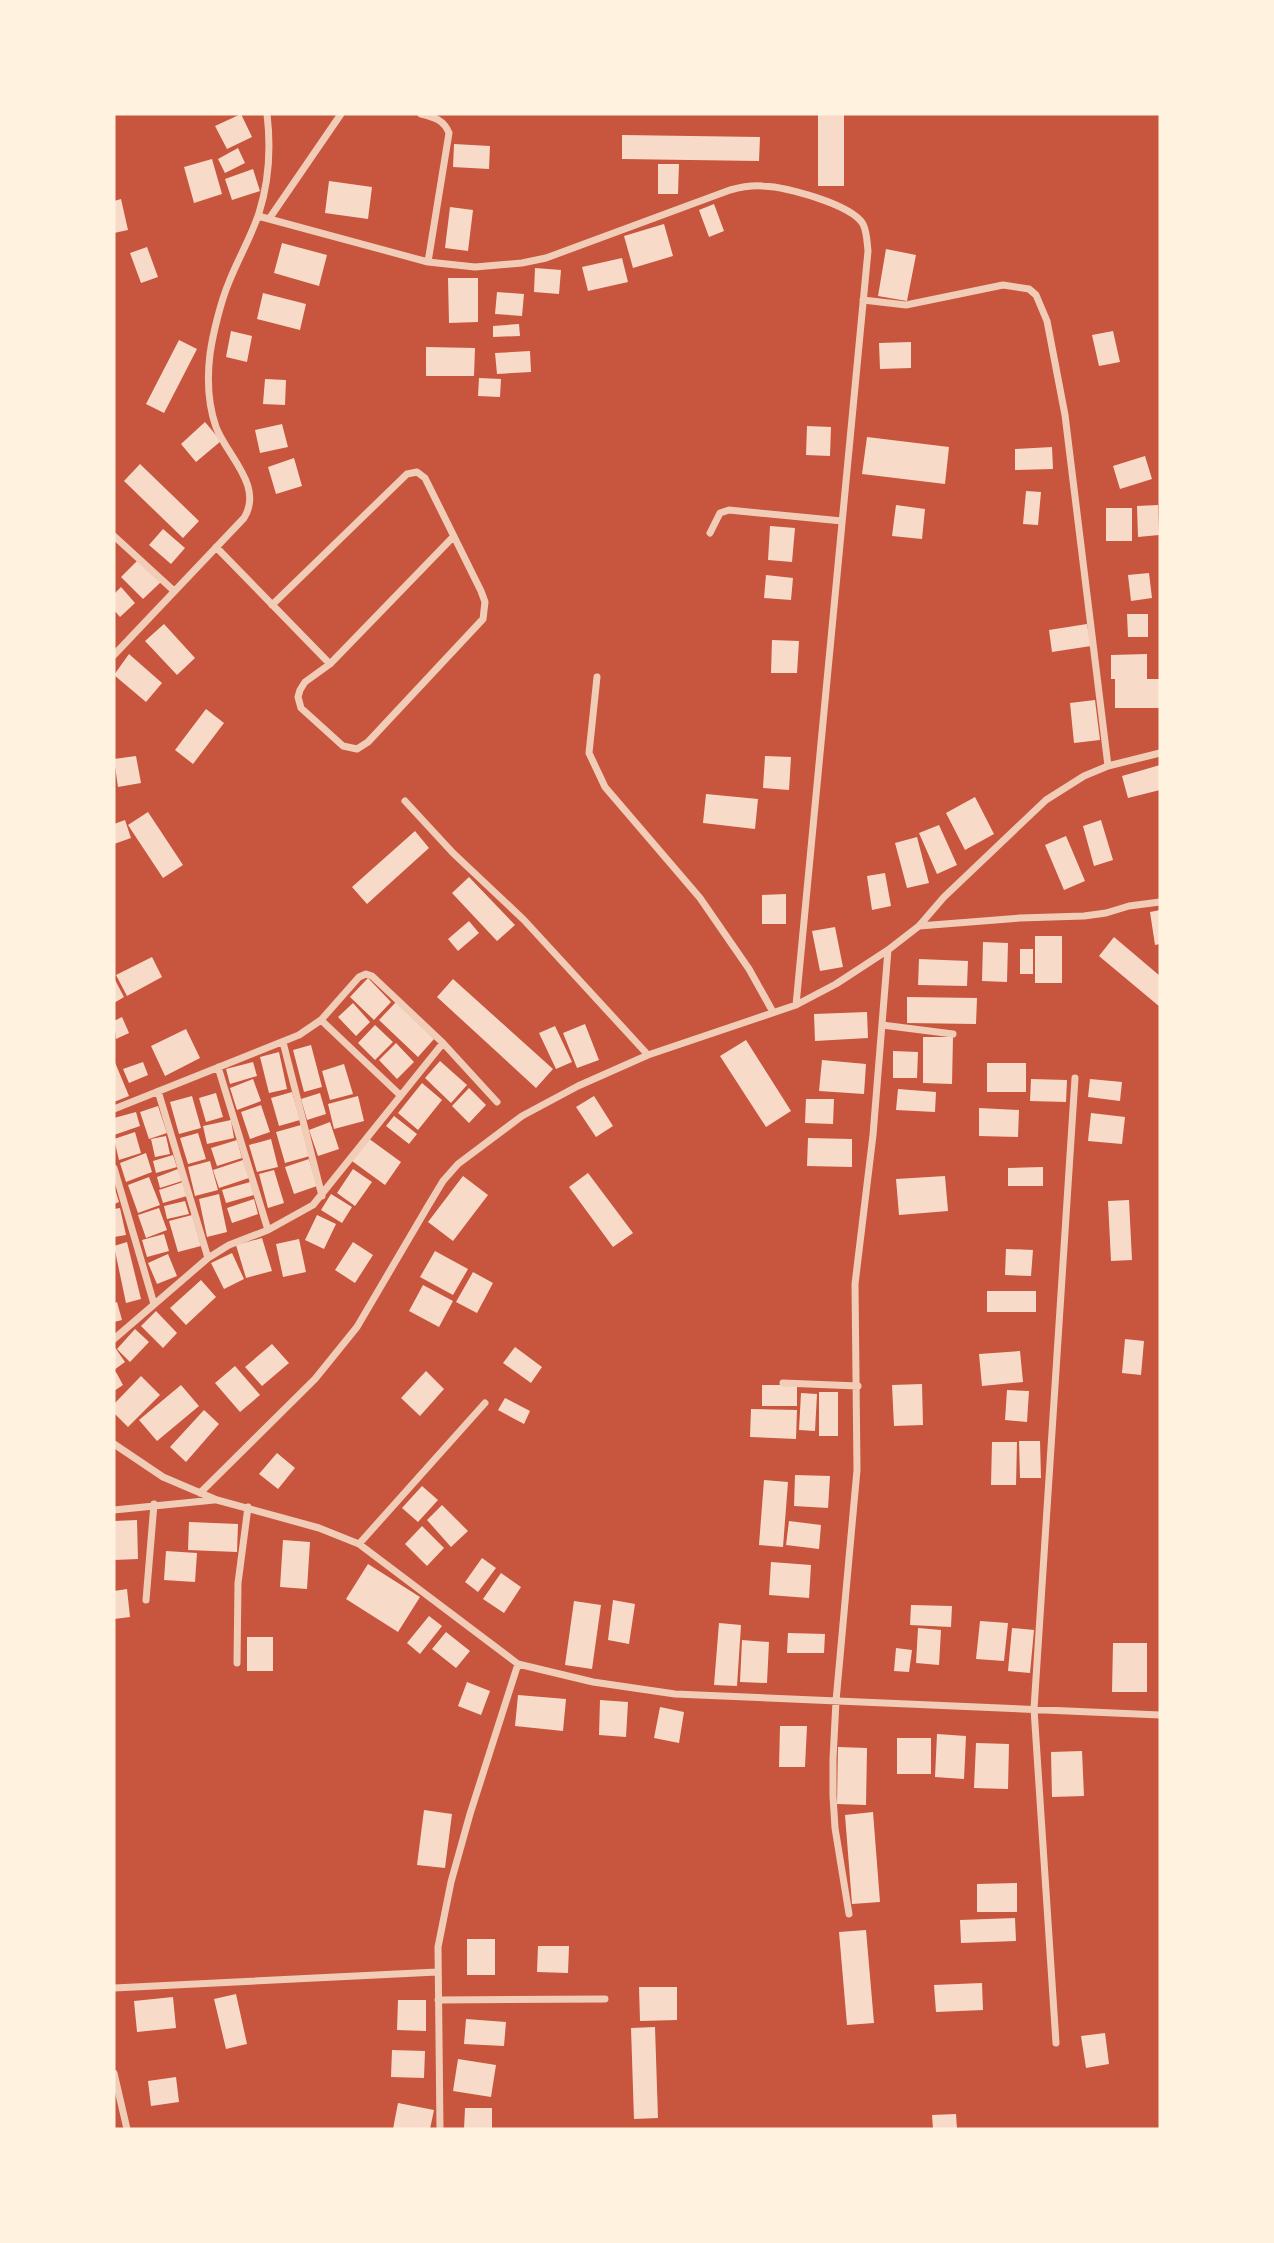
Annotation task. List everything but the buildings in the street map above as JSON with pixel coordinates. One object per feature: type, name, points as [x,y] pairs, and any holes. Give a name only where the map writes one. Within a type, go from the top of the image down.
[{"type":"street","points":[[114,655],[250,509],[251,495],[246,480],[216,426],[209,388],[210,353],[228,285],[258,216],[268,172],[270,135],[267,114]]},
{"type":"street","points":[[270,219],[341,114]]},
{"type":"street","points":[[421,114],[439,119],[449,133],[428,262]]},
{"type":"street","points":[[258,216],[428,262],[475,267],[522,263],[564,252],[582,243],[749,185],[766,186],[820,200],[856,216],[866,234],[867,251],[796,1005]]},
{"type":"street","points":[[863,300],[906,304],[1003,285],[1029,289],[1041,304],[1047,321],[1065,415],[1108,766]]},
{"type":"street","points":[[272,605],[412,472],[425,478],[481,591],[485,602],[484,619],[368,742],[357,748],[343,746],[301,708],[300,690],[305,682],[330,664],[453,537]]},
{"type":"street","points":[[710,533],[720,513],[729,510],[842,521]]},
{"type":"street","points":[[114,536],[173,590]]},
{"type":"street","points":[[216,547],[330,664]]},
{"type":"street","points":[[597,677],[589,753],[594,768],[605,787],[700,898],[750,969],[774,1012]]},
{"type":"street","points":[[200,1493],[315,1379],[357,1327],[428,1206],[458,1164],[522,1116],[578,1086],[648,1055],[796,1005],[836,984],[919,926],[944,897],[1046,800],[1084,776],[1108,766],[1160,753]]},
{"type":"street","points":[[405,801],[453,853],[524,920],[648,1055]]},
{"type":"street","points":[[919,926],[1084,916],[1160,902]]},
{"type":"street","points":[[849,1914],[832,1796],[836,1701],[857,1470],[855,1284],[873,1135],[888,950]]},
{"type":"street","points":[[114,1109],[283,1042],[309,1029],[321,1020],[359,977],[366,974],[372,976],[443,1043],[497,1102]]},
{"type":"street","points":[[321,1020],[400,1095]]},
{"type":"street","points":[[882,1025],[953,1034]]},
{"type":"street","points":[[283,1042],[322,1196]]},
{"type":"street","points":[[114,1339],[208,1258],[229,1245],[298,1215],[322,1196],[443,1043]]},
{"type":"street","points":[[218,1067],[268,1230]]},
{"type":"street","points":[[1056,2043],[1034,1709],[1076,1078]]},
{"type":"street","points":[[158,1091],[208,1258]]},
{"type":"street","points":[[114,1168],[154,1304]]},
{"type":"street","points":[[783,1382],[858,1386]]},
{"type":"street","points":[[359,1544],[485,1403]]},
{"type":"street","points":[[114,1444],[163,1477],[217,1500],[319,1528],[359,1544],[518,1664],[593,1682],[662,1692],[1160,1715]]},
{"type":"street","points":[[114,1510],[154,1504],[217,1500]]},
{"type":"street","points":[[146,1600],[154,1504]]},
{"type":"street","points":[[236,1663],[238,1583],[248,1507]]},
{"type":"street","points":[[440,2129],[438,1947],[451,1882],[470,1814],[518,1664]]},
{"type":"street","points":[[114,1987],[437,1972]]},
{"type":"street","points":[[438,2000],[605,1999]]},
{"type":"street","points":[[114,2073],[127,2129]]}]
